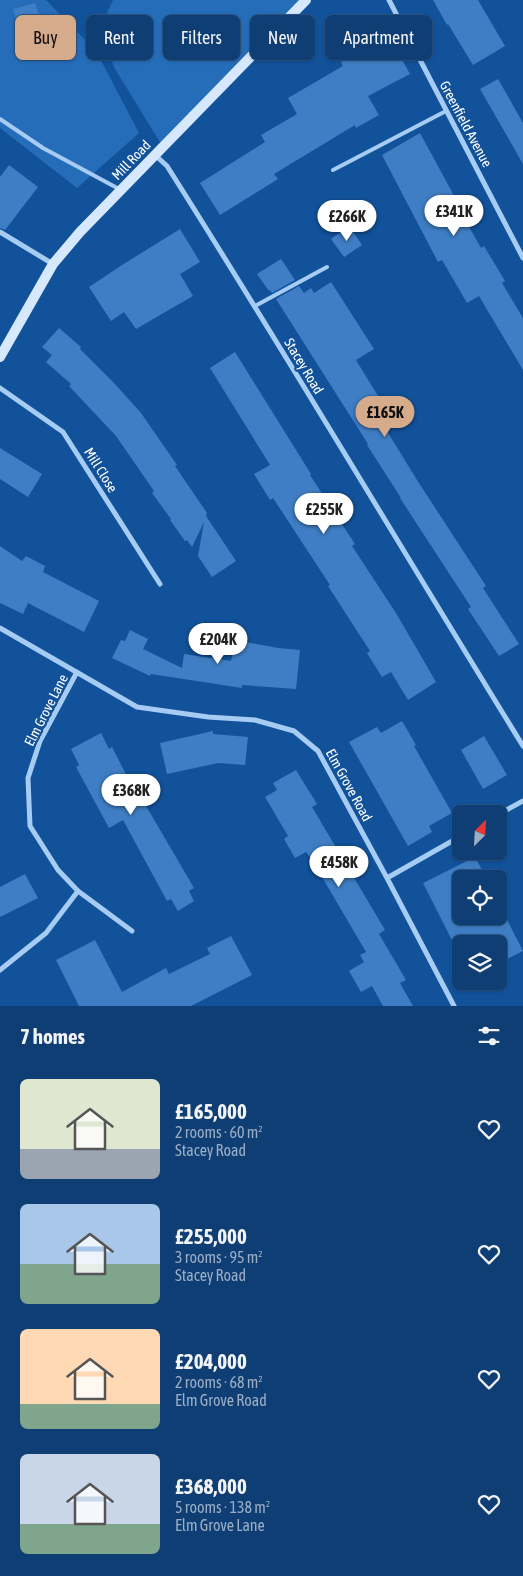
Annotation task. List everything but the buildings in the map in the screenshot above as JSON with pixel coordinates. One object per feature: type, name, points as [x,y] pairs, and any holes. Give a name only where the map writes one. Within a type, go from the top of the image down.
[{"type":"street","name":"Mill Road","points":[[0,357],[53,264],[80,232],[306,0]]},
{"type":"street","name":"Greenfield Avenue","points":[[389,0],[523,258]]},
{"type":"street","name":"Stacey Road","points":[[156,155],[167,166],[255,306],[523,746]]},
{"type":"street","points":[[0,232],[53,264]]},
{"type":"street","name":"Mill Close","points":[[0,388],[63,432],[160,584]]},
{"type":"street","name":"Elm Grove Road","points":[[0,628],[137,707],[208,718],[255,720],[294,731],[318,751],[454,1006]]},
{"type":"street","name":"Elm Grove Lane","points":[[77,672],[40,741],[28,778],[30,826],[58,870],[78,891],[132,931]]},
{"type":"street","points":[[508,809],[523,800]]},
{"type":"street","points":[[387,878],[452,841]]},
{"type":"street","points":[[0,970],[46,933],[78,891]]},
{"type":"lane","points":[[333,170],[446,111]]},
{"type":"lane","points":[[0,119],[43,148],[121,190]]},
{"type":"lane","points":[[255,306],[328,267]]},
{"type":"shaded area","points":[[0,0],[46,0],[61,15],[15,15],[15,60],[76,60],[76,31],[86,41],[86,60],[101,60],[139,133],[77,188],[0,128]]},
{"type":"shaded area","points":[[113,0],[306,0],[291,15],[250,15],[250,58],[163,147],[111,60],[153,60],[153,15],[106,15]]}]
